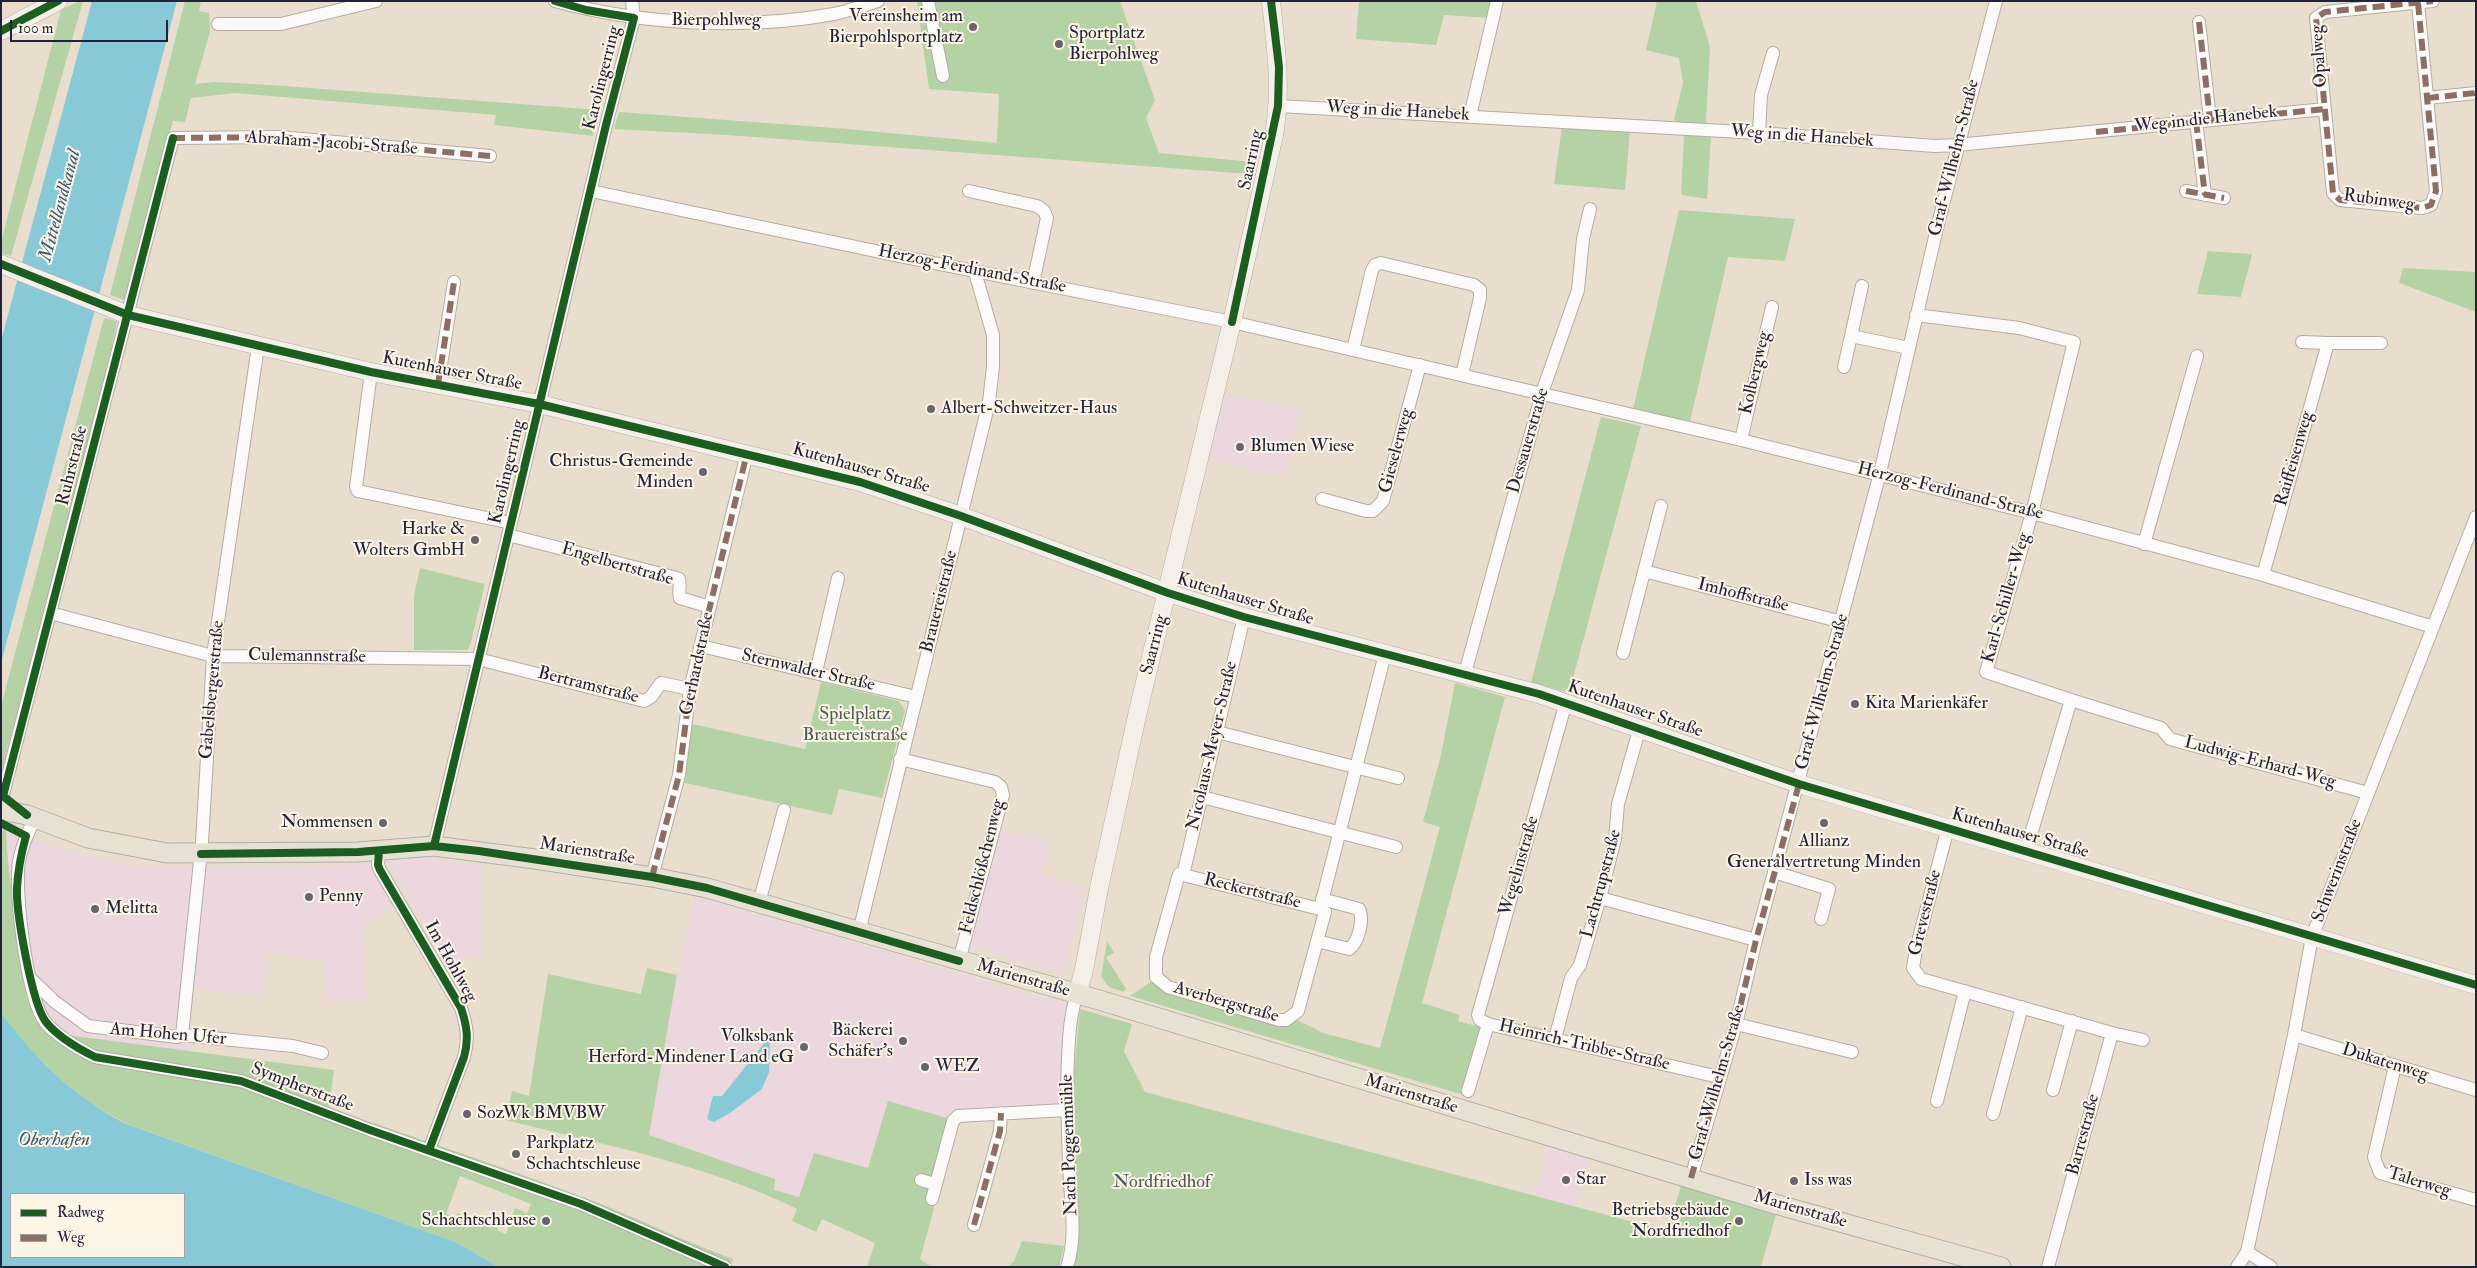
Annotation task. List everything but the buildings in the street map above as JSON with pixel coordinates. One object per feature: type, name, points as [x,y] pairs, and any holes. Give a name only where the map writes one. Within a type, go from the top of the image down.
[{"type":"main road","name":"Marienstraße","points":[[2,801],[31,816],[88,838],[166,853],[379,851],[434,846],[652,877],[707,888],[1077,994],[1691,1178],[2001,1267]]},
{"type":"street","points":[[1,20],[34,1]]},
{"type":"street","points":[[1,30],[58,1]]},
{"type":"street","points":[[218,24],[281,24],[376,1]]},
{"type":"street","name":"Bierpohlweg","points":[[555,1],[586,10],[650,21],[722,22],[775,20],[833,7],[878,1]]},
{"type":"street","name":"Karolingerring","points":[[434,846],[539,404],[634,18],[632,1]]},
{"type":"street","points":[[928,1],[943,76]]},
{"type":"street","name":"Saarring","points":[[1077,994],[1084,970],[1099,888],[1139,707],[1232,322],[1278,106],[1278,68],[1271,1]]},
{"type":"street","points":[[1470,116],[1497,1]]},
{"type":"street","name":"Graf-Wilhelm-Straße","points":[[1691,1178],[1736,1024],[1756,940],[1842,622],[1880,473],[1957,145],[1996,1]]},
{"type":"street","name":"Opalweg","points":[[2325,108],[2314,23],[2316,18],[2325,12],[2433,1]]},
{"type":"street","points":[[2418,3],[2427,98],[2476,93]]},
{"type":"street","points":[[2199,22],[2210,119]]},
{"type":"street","points":[[1759,133],[1761,95],[1773,53]]},
{"type":"street","name":"Rubinweg","points":[[2325,108],[2333,193],[2336,197],[2346,201],[2422,208],[2431,205],[2436,191],[2427,98]]},
{"type":"street","name":"Weg in die Hanebek","points":[[1278,106],[1957,145],[2325,108]]},
{"type":"street","points":[[2196,121],[2205,194]]},
{"type":"street","name":"Abraham-Jacobi-Straße","points":[[173,138],[280,137],[490,156]]},
{"type":"street","name":"Ruhrstraße","points":[[2,801],[173,138]]},
{"type":"street","name":"Herzog-Ferdinand-Straße","points":[[591,191],[975,272],[1232,322],[1741,440],[1880,473],[2263,575],[2433,627]]},
{"type":"street","points":[[969,191],[1037,206],[1044,211],[1046,218],[1033,283]]},
{"type":"street","points":[[2186,191],[2224,198]]},
{"type":"street","name":"Dessauerstraße","points":[[1465,673],[1542,393],[1578,290],[1583,239],[1590,209]]},
{"type":"street","points":[[1353,350],[1372,270],[1375,265],[1381,263],[1474,285],[1480,290],[1480,298],[1462,375]]},
{"type":"street","name":"Kutenhauser Straße","points":[[1,264],[105,304],[128,315],[371,372],[539,404],[860,482],[961,516],[1168,593],[1244,617],[1465,673],[1566,702],[1799,784],[2476,985]]},
{"type":"street","name":"Brauereistraße","points":[[859,932],[989,402],[993,367],[992,335],[975,272]]},
{"type":"street","name":"Kutenhauser Straße","points":[[438,384],[454,282]]},
{"type":"street","points":[[1844,367],[1862,286]]},
{"type":"street","name":"Kolbergweg","points":[[1741,440],[1772,307]]},
{"type":"street","points":[[1916,315],[2019,328],[2074,342],[2032,513]]},
{"type":"street","points":[[1851,336],[1909,348]]},
{"type":"street","points":[[2302,342],[2381,343]]},
{"type":"street","name":"Raiffeisenweg","points":[[2263,575],[2328,343]]},
{"type":"street","name":"Gabelsbergerstraße","points":[[182,1035],[200,854],[213,656],[258,346]]},
{"type":"street","points":[[2144,544],[2197,356]]},
{"type":"street","name":"Gieselerweg","points":[[1322,499],[1366,511],[1372,510],[1383,502],[1420,365]]},
{"type":"street","points":[[371,372],[356,488],[358,491],[509,529]]},
{"type":"street","name":"Gerhardstraße","points":[[652,877],[679,775],[690,689],[747,453]]},
{"type":"street","points":[[1623,653],[1661,506]]},
{"type":"street","name":"Karl-Schiller-Weg","points":[[2025,686],[1986,672],[2032,513]]},
{"type":"street","name":"Schwerinstraße","points":[[2237,1267],[2247,1252],[2294,1035],[2312,937],[2476,517]]},
{"type":"street","name":"Engelbertstraße","points":[[509,529],[673,576],[679,579],[678,593],[680,598],[710,607]]},
{"type":"street","name":"Imhoffstraße","points":[[1644,571],[1842,622]]},
{"type":"street","points":[[816,672],[838,578]]},
{"type":"street","name":"Culemannstraße","points":[[50,613],[213,656],[478,659]]},
{"type":"street","name":"Nicolaus-Meyer-Straße","points":[[1183,875],[1244,617]]},
{"type":"street","name":"Sternwalder Straße","points":[[701,646],[916,697]]},
{"type":"street","points":[[1321,904],[1385,654]]},
{"type":"street","name":"Bertramstraße","points":[[478,659],[644,701],[651,697],[661,683],[690,689]]},
{"type":"street","name":"Ludwig-Erhard-Weg","points":[[2025,686],[2161,728],[2170,739],[2368,793]]},
{"type":"street","points":[[2026,851],[2071,700]]},
{"type":"street","name":"Wegelinstraße","points":[[1488,1024],[1480,1020],[1478,1015],[1566,702]]},
{"type":"street","name":"Lachtrupstraße","points":[[1554,1038],[1572,978],[1580,965],[1600,898],[1615,839],[1618,804],[1640,727]]},
{"type":"street","points":[[1217,732],[1398,778]]},
{"type":"street","name":"Feldschlößchenweg","points":[[900,759],[995,782],[1001,786],[1003,795],[959,961]]},
{"type":"street","points":[[1202,797],[1396,847]]},
{"type":"street","points":[[760,903],[784,810]]},
{"type":"street","name":"Sympherstraße","points":[[31,816],[19,861],[17,890],[31,979],[44,1021],[74,1046],[95,1057],[241,1081],[581,1204],[725,1267]]},
{"type":"street","name":"Grevestraße","points":[[1948,828],[1916,949],[1913,968],[1921,980],[2112,1033]]},
{"type":"street","name":"Im Hohlweg","points":[[379,851],[378,864],[380,870],[461,1008],[467,1029],[467,1044],[464,1057],[429,1150]]},
{"type":"street","points":[[1774,872],[1829,889],[1821,919]]},
{"type":"street","name":"Averbergstraße","points":[[1183,875],[1180,874],[1155,964],[1156,977],[1168,987],[1286,1020],[1298,1011],[1302,1003],[1325,912],[1321,904]]},
{"type":"street","name":"Reckertstraße","points":[[1183,875],[1321,904],[1354,906],[1359,909],[1362,919],[1356,942],[1349,949],[1317,941]]},
{"type":"street","points":[[1600,898],[1756,940]]},
{"type":"street","name":"Am Hohen Ufer","points":[[31,979],[55,1002],[88,1026],[177,1037],[182,1035],[293,1046],[322,1052]]},
{"type":"street","points":[[1938,1101],[1965,991]]},
{"type":"street","name":"Nach Poggenmühle","points":[[1067,1267],[1071,1256],[1073,1227],[1066,1110],[1069,1040],[1073,1005],[1077,994]]},
{"type":"street","points":[[1994,1114],[2022,1007]]},
{"type":"street","points":[[2053,1090],[2072,1021]]},
{"type":"street","name":"Heinrich-Tribbe-Straße","points":[[1468,1091],[1488,1024],[1719,1077]]},
{"type":"street","points":[[1736,1024],[1852,1052]]},
{"type":"street","points":[[2112,1033],[2143,1040]]},
{"type":"street","name":"Barrestraße","points":[[2048,1267],[2112,1033]]},
{"type":"street","name":"Dukatenweg","points":[[2294,1035],[2476,1090]]},
{"type":"street","name":"Talerweg","points":[[2395,1066],[2374,1157],[2380,1173],[2476,1200]]},
{"type":"street","points":[[932,1199],[953,1121],[958,1116],[1066,1110]]},
{"type":"street","points":[[974,1225],[1000,1131],[1001,1113]]},
{"type":"street","points":[[921,1180],[935,1184]]},
{"type":"street","points":[[2247,1252],[2271,1267]]},
{"type":"shaded area","points":[[1221,392],[1300,411],[1284,477],[1205,458]]},
{"type":"shaded area","points":[[6,829],[45,844],[88,856],[134,865],[274,868],[373,863],[396,904],[364,924],[366,999],[325,1002],[323,960],[268,954],[263,996],[194,989],[189,1052],[44,1032],[36,1017],[25,975],[8,878]]},
{"type":"shaded area","points":[[998,831],[1050,842],[1041,875],[1086,887],[1064,972],[1059,974],[969,946]]},
{"type":"shaded area","points":[[429,857],[482,865],[481,958],[445,959],[388,861]]},
{"type":"shaded area","points":[[695,895],[1066,1005],[1060,1116],[958,1121],[868,1168],[800,1197],[773,1190],[775,1179],[649,1135],[677,975]]},
{"type":"shaded area","points":[[1549,1146],[1589,1159],[1575,1206],[1534,1196]]},
{"type":"green space","points":[[83,1],[11,256],[1,253],[1,242],[61,10]]},
{"type":"green space","points":[[185,1],[201,1],[199,11],[209,13],[210,32],[195,84],[214,82],[271,85],[599,110],[593,136],[494,125],[496,115],[235,93],[191,98],[185,122],[173,121],[124,300],[110,295]]},
{"type":"green space","points":[[917,1],[1120,1],[1155,100],[1146,118],[1159,153],[1253,162],[1250,174],[728,135],[614,129],[619,112],[847,129],[997,143],[999,94],[929,89]]},
{"type":"green space","points":[[1359,1],[1495,1],[1491,18],[1444,15],[1436,45],[1356,39]]},
{"type":"green space","points":[[1657,1],[1696,1],[1710,47],[1706,121],[1711,136],[1707,199],[1681,195],[1684,134],[1674,119],[1683,83],[1679,58],[1646,50]]},
{"type":"green space","points":[[1562,126],[1630,130],[1625,190],[1554,184]]},
{"type":"green space","points":[[1679,210],[1795,219],[1785,261],[1728,257],[1690,422],[1633,410]]},
{"type":"green space","points":[[2208,251],[2252,254],[2241,297],[2197,294]]},
{"type":"green space","points":[[2403,268],[2476,272],[2476,312],[2399,283]]},
{"type":"green space","points":[[104,318],[117,321],[104,384],[1,773],[1,706]]},
{"type":"green space","points":[[1601,417],[1641,426],[1569,693],[1531,682]]},
{"type":"green space","points":[[420,568],[485,584],[470,646],[467,650],[414,650],[414,596]]},
{"type":"green space","name":"Spielplatz Brauereistraße","points":[[821,682],[899,701],[905,711],[882,798],[839,789],[832,815],[681,782],[688,723],[805,749]]},
{"type":"green space","points":[[1455,683],[1505,697],[1422,1003],[1460,1015],[1458,1021],[1484,1028],[1464,1095],[1130,996],[1155,979],[1296,1019],[1323,1033],[1380,1048],[1440,827],[1423,822],[1441,755]]},
{"type":"green space","points":[[1,828],[6,829],[10,883],[22,952],[35,1009],[44,1032],[334,1070],[329,1108],[462,1153],[611,1208],[733,1259],[730,1267],[498,1267],[458,1243],[125,1123],[90,1103],[57,1077],[24,1044],[1,1012]],"holes":[[[460,1176],[531,1204],[527,1213],[515,1208],[506,1234],[497,1230],[498,1228],[457,1213],[456,1218],[446,1214]]]},
{"type":"green space","points":[[1107,941],[1114,953],[1106,957],[1126,989],[1124,992],[1109,987],[1101,977]]},
{"type":"green space","points":[[647,968],[677,975],[649,1135],[775,1179],[774,1190],[799,1197],[814,1153],[868,1168],[888,1101],[958,1121],[920,1259],[932,1267],[867,1267],[875,1243],[822,1219],[816,1232],[792,1221],[797,1209],[762,1193],[654,1157],[506,1120],[512,1091],[529,1096],[548,974],[641,994]]},
{"type":"green space","name":"Nordfriedhof","points":[[1080,1009],[1132,1024],[1124,1051],[1145,1092],[1667,1231],[1681,1186],[1776,1215],[1762,1267],[1073,1267],[1079,1243],[1073,1084]]},
{"type":"green space","points":[[1022,1241],[1064,1246],[1059,1267],[1008,1267],[1014,1261]]},
{"type":"water","name":"Mittellandkanal","points":[[92,1],[177,1],[1,663],[1,341]]},
{"type":"water","name":"Oberhafen","points":[[1,1012],[41,1061],[56,1075],[87,1100],[124,1123],[458,1243],[498,1267],[1,1267]]},
{"type":"water","points":[[770,1036],[769,1072],[762,1089],[730,1113],[714,1122],[707,1119],[713,1096],[722,1096]]},
{"type":"marked path","points":[[2418,3],[2436,191],[2431,205],[2422,208],[2340,200],[2333,193],[2316,18],[2325,12],[2433,1]]},
{"type":"marked path","points":[[2199,22],[2210,119]]},
{"type":"marked path","points":[[2427,98],[2476,93]]},
{"type":"marked path","points":[[2096,132],[2325,109]]},
{"type":"marked path","points":[[2196,121],[2205,195]]},
{"type":"marked path","points":[[173,138],[280,137],[490,156]]},
{"type":"marked path","points":[[2186,191],[2224,198]]},
{"type":"marked path","points":[[438,384],[454,282]]},
{"type":"marked path","points":[[652,877],[679,775],[690,689],[747,453]]},
{"type":"marked path","points":[[1691,1178],[1736,1024],[1756,940],[1799,784]]},
{"type":"marked path","points":[[974,1225],[1000,1131],[1001,1113]]},
{"type":"cycle path","points":[[1,31],[58,1]]},
{"type":"cycle path","points":[[434,846],[606,125],[634,18],[586,10],[555,1]]},
{"type":"cycle path","points":[[1232,322],[1278,106],[1279,67],[1271,1]]},
{"type":"cycle path","points":[[27,815],[3,796],[173,138]]},
{"type":"cycle path","points":[[1,264],[128,315],[371,372],[539,404],[860,482],[961,516],[1168,593],[1244,617],[1539,694],[1799,784],[2476,985]]},
{"type":"cycle path","points":[[1,823],[26,836],[19,868],[17,900],[22,936],[35,997],[46,1022],[56,1033],[75,1046],[95,1057],[241,1081],[370,1130],[581,1204],[725,1267]]},
{"type":"cycle path","points":[[201,854],[358,852],[434,846],[479,851],[652,877],[707,888],[959,961]]},
{"type":"cycle path","points":[[379,851],[378,865],[380,870],[461,1008],[466,1027],[467,1038],[464,1057],[429,1150]]},
{"type":"place","name":"Vereinsheim am Bierpohlsportplatz","points":[[973,27]]},
{"type":"place","name":"Sportplatz Bierpohlweg","points":[[1059,44]]},
{"type":"place","name":"Albert-Schweitzer-Haus","points":[[931,409]]},
{"type":"place","name":"Blumen Wiese","points":[[1240,447]]},
{"type":"place","name":"Christus-Gemeinde Minden","points":[[703,472]]},
{"type":"place","name":"Harke & Wolters GmbH","points":[[475,540]]},
{"type":"place","name":"Kita Marienkäfer","points":[[1855,704]]},
{"type":"place","name":"Nommensen","points":[[383,823]]},
{"type":"place","name":"Allianz Generalvertretung Minden","points":[[1824,823]]},
{"type":"place","name":"Penny","points":[[309,897]]},
{"type":"place","name":"Melitta","points":[[95,909]]},
{"type":"place","name":"Bäckerei Schäfer's","points":[[903,1041]]},
{"type":"place","name":"Volksbank Herford-Mindener Land eG","points":[[804,1047]]},
{"type":"place","name":"WEZ","points":[[925,1067]]},
{"type":"place","name":"SozWk BMVBW","points":[[467,1114]]},
{"type":"place","name":"Parkplatz Schachtschleuse","points":[[516,1154]]},
{"type":"place","name":"Star","points":[[1566,1180]]},
{"type":"place","name":"Iss was","points":[[1794,1181]]},
{"type":"place","name":"Schachtschleuse","points":[[546,1221]]},
{"type":"place","name":"Betriebsgebäude Nordfriedhof","points":[[1739,1221]]}]
